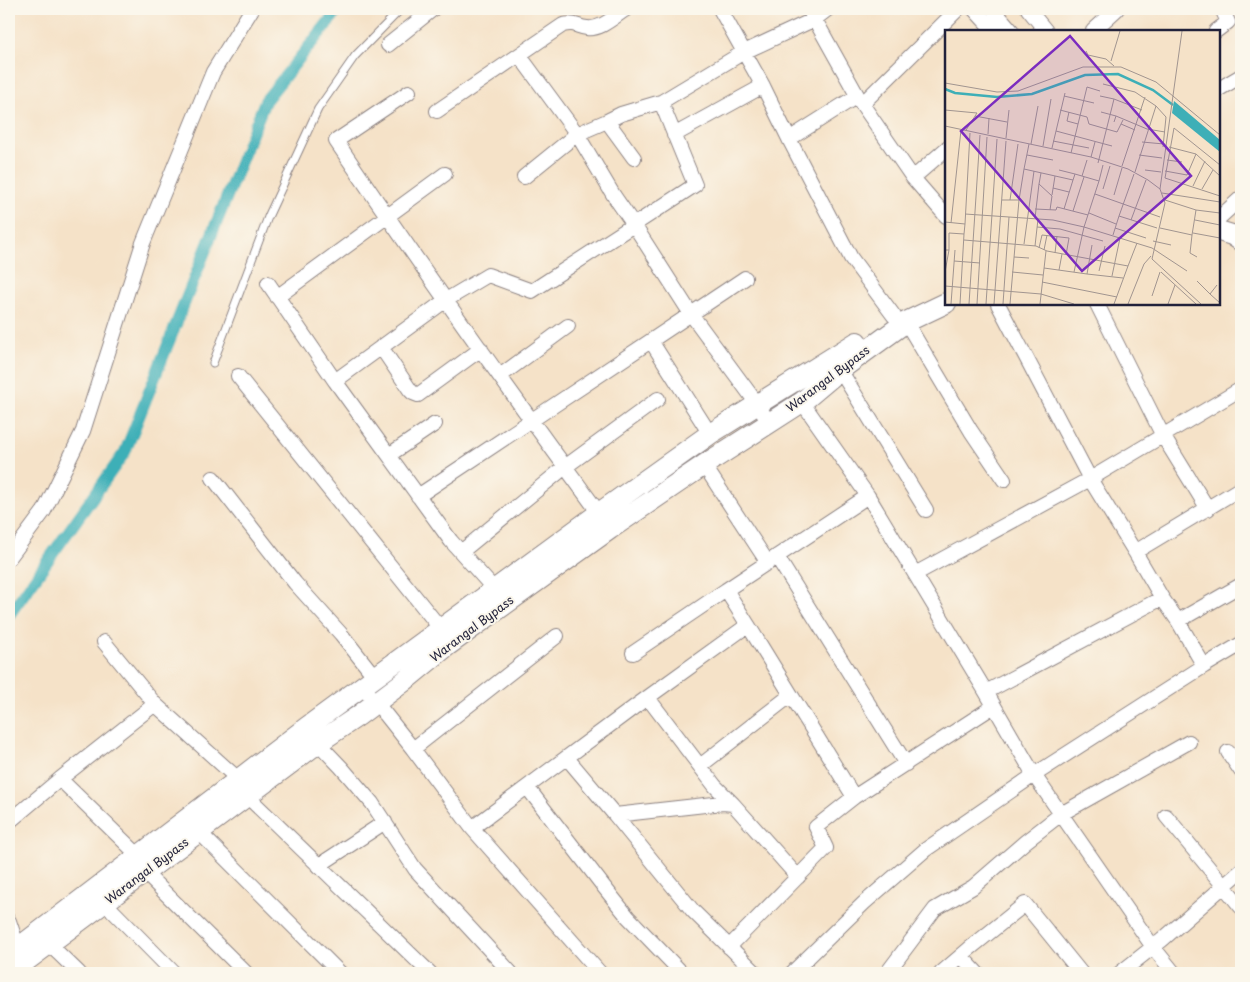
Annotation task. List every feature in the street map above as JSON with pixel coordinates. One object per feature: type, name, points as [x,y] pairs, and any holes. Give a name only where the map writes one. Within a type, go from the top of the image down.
[{"type":"main road","points":[[1220,231],[1232,235],[1241,241]]},
{"type":"main road","points":[[1220,245],[1241,255]]},
{"type":"main road","points":[[13,952],[141,864],[243,788],[306,727],[710,434],[945,290]]},
{"type":"main road","name":"Warangal Bypass","points":[[10,973],[105,903],[141,864],[199,832],[243,788],[318,743],[402,683],[447,646],[610,528],[704,464],[802,402],[900,319],[945,303]]},
{"type":"street","points":[[9,558],[44,511],[83,431],[143,243],[213,72],[252,9]]},
{"type":"street","points":[[388,46],[433,9]]},
{"type":"street","points":[[437,111],[563,24],[571,23],[584,28],[591,28],[604,24],[626,9]]},
{"type":"street","points":[[720,9],[763,86],[851,258],[900,319],[1004,480]]},
{"type":"street","points":[[524,177],[577,134],[621,114],[661,102],[812,14],[828,9]]},
{"type":"street","points":[[789,139],[859,100],[958,9]]},
{"type":"street","points":[[974,9],[993,30]]},
{"type":"street","points":[[993,9],[1011,30]]},
{"type":"street","points":[[1028,9],[1045,30]]},
{"type":"street","points":[[1094,30],[1117,9]]},
{"type":"street","points":[[1217,30],[1228,22],[1222,9]]},
{"type":"street","points":[[812,14],[859,100],[913,178],[945,215]]},
{"type":"street","points":[[519,55],[577,134],[614,196],[691,314],[769,422]]},
{"type":"street","points":[[1220,88],[1241,76]]},
{"type":"street","points":[[674,135],[763,86]]},
{"type":"street","points":[[409,92],[336,141],[446,300],[599,513]]},
{"type":"street","points":[[335,381],[446,300],[488,275],[532,291],[695,185],[661,102]]},
{"type":"street","points":[[607,121],[634,158]]},
{"type":"street","points":[[913,178],[945,150]]},
{"type":"street","points":[[278,297],[444,174]]},
{"type":"street","points":[[1220,217],[1241,198]]},
{"type":"street","points":[[418,496],[745,278]]},
{"type":"street","points":[[268,283],[335,381],[451,541],[494,589]]},
{"type":"street","points":[[999,305],[1090,479],[1204,666]]},
{"type":"street","points":[[1098,305],[1163,436],[1208,509]]},
{"type":"street","points":[[500,376],[568,326]]},
{"type":"street","points":[[651,341],[710,434]]},
{"type":"street","points":[[381,347],[410,390],[418,395],[481,349]]},
{"type":"street","points":[[840,370],[926,510]]},
{"type":"street","points":[[238,376],[441,628]]},
{"type":"street","points":[[915,574],[1090,479],[1241,389]]},
{"type":"street","points":[[461,552],[565,467],[658,399]]},
{"type":"street","points":[[802,402],[868,496],[1034,775],[1153,947],[1174,973]]},
{"type":"street","points":[[389,455],[435,424]]},
{"type":"street","points":[[704,464],[773,560],[906,764]]},
{"type":"street","points":[[213,478],[295,584],[342,634],[369,682],[375,703],[413,749],[472,828],[600,973]]},
{"type":"street","points":[[1135,552],[1241,488]]},
{"type":"street","points":[[633,653],[868,496]]},
{"type":"street","points":[[1178,621],[1241,586]]},
{"type":"street","points":[[726,590],[854,798]]},
{"type":"street","points":[[986,692],[1162,598]]},
{"type":"street","points":[[472,828],[748,625]]},
{"type":"street","points":[[413,749],[557,636]]},
{"type":"street","points":[[104,642],[155,704],[243,788],[318,866],[430,973]]},
{"type":"street","points":[[792,973],[864,904],[925,850],[1034,775],[1241,644]]},
{"type":"street","points":[[700,766],[791,694]]},
{"type":"street","points":[[648,698],[715,786],[798,877]]},
{"type":"street","points":[[9,822],[155,704]]},
{"type":"street","points":[[729,947],[826,848],[816,827],[854,798],[994,706]]},
{"type":"street","points":[[887,973],[935,909],[972,887],[1061,814],[1189,742]]},
{"type":"street","points":[[318,743],[372,803],[415,869],[511,973]]},
{"type":"street","points":[[1228,752],[1241,771]]},
{"type":"street","points":[[567,758],[693,910],[756,973]]},
{"type":"street","points":[[60,779],[246,973]]},
{"type":"street","points":[[528,787],[628,917],[682,973]]},
{"type":"street","points":[[615,815],[723,803],[733,804]]},
{"type":"street","points":[[1166,816],[1241,908]]},
{"type":"street","points":[[318,866],[385,822]]},
{"type":"street","points":[[199,832],[340,973]]},
{"type":"street","points":[[1120,973],[1241,871]]},
{"type":"street","points":[[105,903],[174,973]]},
{"type":"street","points":[[941,973],[1025,904],[1081,973]]},
{"type":"street","points":[[9,921],[13,952]]},
{"type":"street","points":[[50,944],[80,973]]},
{"type":"street","points":[[961,956],[977,973]]},
{"type":"lane","points":[[213,363],[268,217],[318,109],[355,56],[401,9]]},
{"type":"waterway","points":[[9,615],[125,452],[265,101],[339,9]]}]
